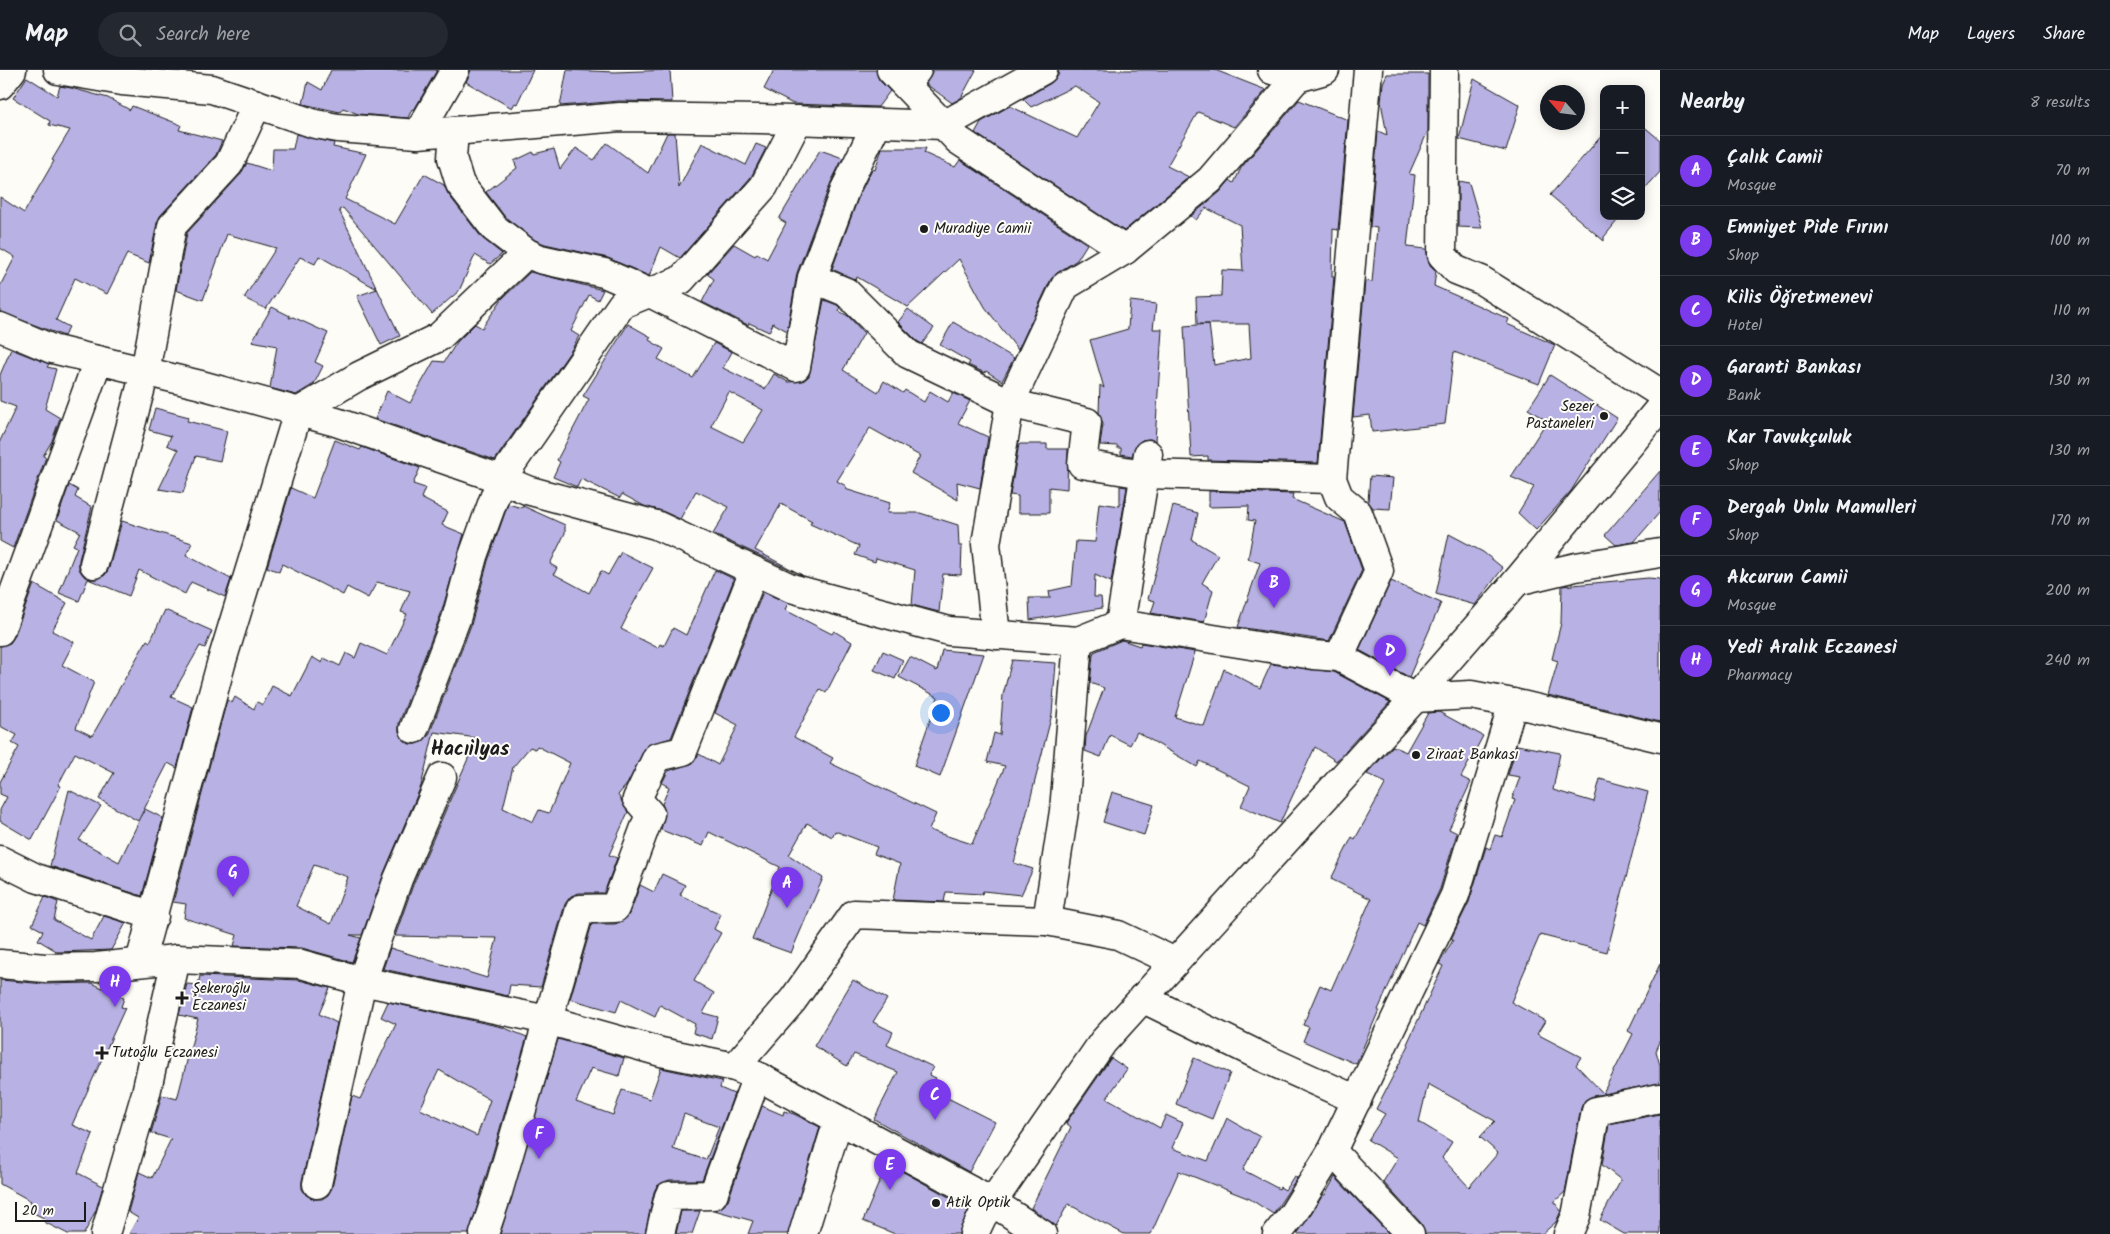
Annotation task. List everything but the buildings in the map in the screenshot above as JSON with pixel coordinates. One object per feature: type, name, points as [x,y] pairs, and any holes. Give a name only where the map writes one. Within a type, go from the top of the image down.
[{"type":"street","points":[[0,85],[12,70]]},
{"type":"street","points":[[58,70],[122,81],[153,76],[212,89],[315,124],[418,134],[620,117],[944,125],[1043,70]]},
{"type":"street","points":[[418,134],[456,70]]},
{"type":"street","points":[[996,635],[986,544],[1010,403],[1065,286],[1124,250],[1210,180],[1290,73],[1325,70]]},
{"type":"street","points":[[1339,657],[1379,572],[1358,513],[1338,497],[1332,479],[1368,70]]},
{"type":"street","points":[[1444,70],[1442,255],[1456,270],[1481,280],[1660,393]]},
{"type":"street","points":[[905,75],[958,140],[1124,250]]},
{"type":"street","points":[[94,564],[145,372],[172,226],[229,164],[257,104]]},
{"type":"street","points":[[414,729],[456,619],[473,556],[501,479],[622,304],[681,280],[764,186],[798,120]]},
{"type":"street","points":[[454,131],[452,158],[460,184],[494,228],[526,253],[540,259],[604,273],[650,293],[796,367],[812,278],[846,186],[877,123]]},
{"type":"street","points":[[140,962],[221,664],[298,412],[358,376],[439,337],[526,253]]},
{"type":"street","points":[[812,278],[846,292],[908,354],[1010,403],[1087,422],[1082,464],[1146,464],[1332,479]]},
{"type":"street","points":[[0,327],[52,350],[98,360],[336,422],[501,479],[527,490],[656,525],[791,588],[949,631],[1078,641],[1120,624],[1313,656],[1339,657],[1415,698],[1471,696],[1513,703],[1660,738]]},
{"type":"street","points":[[0,631],[98,360]]},
{"type":"street","points":[[974,1234],[992,1202],[1103,1042],[1415,698],[1517,581],[1660,408]]},
{"type":"street","points":[[1120,624],[1146,464]]},
{"type":"street","points":[[1517,581],[1576,567],[1660,552]]},
{"type":"street","points":[[484,1234],[498,1192],[580,909],[615,908],[650,814],[637,798],[657,757],[683,751],[754,571]]},
{"type":"street","points":[[1047,921],[1064,811],[1078,641]]},
{"type":"street","points":[[1277,1234],[1293,1214],[1332,1151],[1455,895],[1513,703]]},
{"type":"street","points":[[317,1184],[362,981],[398,878],[442,777]]},
{"type":"street","points":[[0,860],[36,878],[154,916]]},
{"type":"street","points":[[660,1234],[669,1196],[713,1195],[746,1072],[793,1000],[854,914],[1047,921],[1118,935],[1175,962]]},
{"type":"street","points":[[105,1234],[146,1093],[176,959]]},
{"type":"street","points":[[0,964],[62,968],[96,967],[176,959],[301,964],[362,981],[547,1020],[661,1052],[746,1072],[992,1202],[1042,1234]]},
{"type":"street","points":[[1142,998],[1262,1057],[1357,1100]]},
{"type":"street","points":[[1568,1234],[1576,1216],[1596,1111],[1660,1098]]},
{"type":"street","points":[[803,1234],[838,1121]]},
{"type":"street","points":[[1332,1151],[1410,1234]]},
{"type":"place","name":"Muradiye Camii","points":[[924,229]]},
{"type":"place","name":"Sezer Pastaneleri","points":[[1604,416]]},
{"type":"place","name":"Emniyet Pide Fırını","points":[[1274,608]]},
{"type":"place","name":"Garanti Bankası","points":[[1390,676]]},
{"type":"place","name":"Ziraat Bankası","points":[[1416,755]]},
{"type":"place","name":"Akcurun Camii","points":[[233,897]]},
{"type":"place","name":"Çalık Camii","points":[[787,908]]},
{"type":"place","name":"Şekeroğlu Eczanesi","points":[[182,998]]},
{"type":"place","name":"Yedi Aralık Eczanesi","points":[[115,1007]]},
{"type":"place","name":"Tutoğlu Eczanesi","points":[[102,1053]]},
{"type":"place","name":"Kilis Öğretmenevi","points":[[935,1120]]},
{"type":"place","name":"Dergah Unlu Mamulleri","points":[[539,1159]]},
{"type":"place","name":"Kar Tavukçuluk","points":[[890,1190]]},
{"type":"place","name":"Atik Optik","points":[[936,1203]]},
{"type":"district","name":"Hacıilyas","points":[[470,750]]}]
